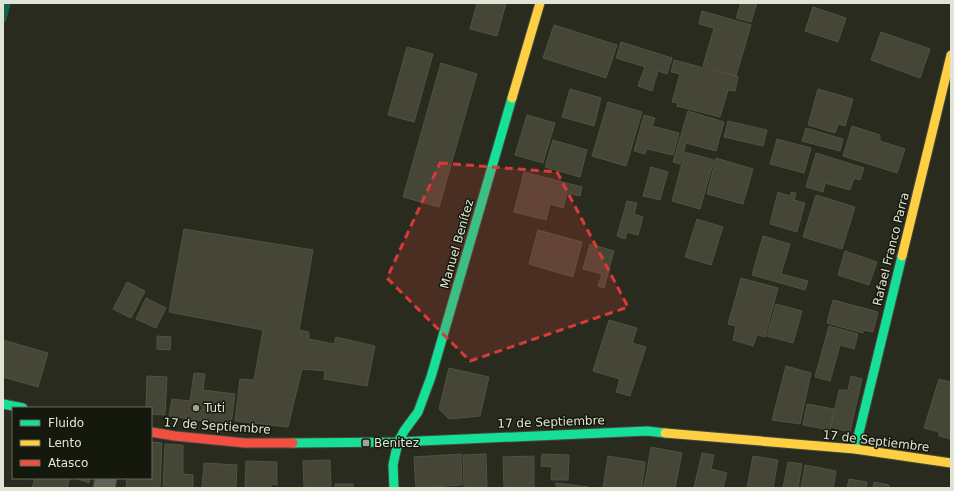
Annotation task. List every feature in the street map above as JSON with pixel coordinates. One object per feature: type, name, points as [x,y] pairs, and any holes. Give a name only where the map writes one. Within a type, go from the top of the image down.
[{"type":"street","name":"Manuel Benítez","points":[[394,488],[393,465],[398,442],[418,412],[431,377],[540,3]]},
{"type":"street","name":"Rafael Franco Parra","points":[[855,449],[951,55]]},
{"type":"street","points":[[3,404],[18,407]]},
{"type":"street","name":"17 de Septiembre","points":[[152,432],[245,443],[398,442],[647,431],[855,449],[951,463]]},
{"type":"highlighted area","points":[[440,163],[557,172],[628,307],[470,361],[387,278]]},
{"type":"building","points":[[477,3],[506,3],[497,36],[470,29]]},
{"type":"building","points":[[741,3],[757,3],[751,22],[736,18]]},
{"type":"building","points":[[813,7],[846,18],[838,42],[805,31]]},
{"type":"building","points":[[702,11],[751,25],[736,76],[703,66],[714,28],[699,24]]},
{"type":"building","points":[[554,25],[617,45],[606,78],[543,58]]},
{"type":"building","points":[[881,32],[930,49],[920,78],[871,60]]},
{"type":"building","points":[[621,42],[672,58],[667,74],[658,71],[652,91],[638,86],[645,67],[616,58]]},
{"type":"building","points":[[407,47],[433,54],[414,122],[388,115]]},
{"type":"building","points":[[674,60],[738,77],[735,91],[728,90],[720,117],[677,106],[678,103],[672,102],[680,74],[671,72]]},
{"type":"building","points":[[441,63],[477,74],[439,207],[403,197]]},
{"type":"building","points":[[570,89],[601,98],[594,126],[562,117]]},
{"type":"building","points":[[818,89],[853,99],[845,126],[838,124],[835,133],[808,125]]},
{"type":"building","points":[[608,102],[642,112],[626,166],[592,156]]},
{"type":"building","points":[[688,111],[724,122],[716,151],[686,143],[680,164],[673,162]]},
{"type":"building","points":[[527,115],[555,123],[543,163],[515,155]]},
{"type":"building","points":[[644,115],[655,118],[652,126],[679,133],[673,155],[647,149],[645,154],[634,151]]},
{"type":"building","points":[[728,121],[767,130],[763,146],[724,137]]},
{"type":"building","points":[[852,126],[880,135],[880,141],[905,149],[897,173],[843,156]]},
{"type":"building","points":[[806,128],[843,139],[840,151],[802,141]]},
{"type":"building","points":[[777,139],[811,148],[804,173],[770,164]]},
{"type":"building","points":[[553,140],[587,150],[580,177],[545,167]]},
{"type":"building","points":[[685,152],[714,160],[700,209],[672,201]]},
{"type":"building","points":[[816,153],[864,168],[860,180],[854,178],[850,190],[825,183],[823,192],[806,187]]},
{"type":"building","points":[[716,158],[753,169],[743,204],[707,194]]},
{"type":"building","points":[[651,167],[668,172],[660,200],[643,196]]},
{"type":"building","points":[[524,172],[582,187],[580,196],[567,193],[563,208],[550,204],[546,220],[514,212]]},
{"type":"building","points":[[778,192],[790,196],[791,192],[796,193],[794,200],[805,203],[797,232],[770,224]]},
{"type":"building","points":[[816,195],[855,207],[842,249],[803,237]]},
{"type":"building","points":[[627,201],[637,203],[634,214],[643,217],[638,235],[627,232],[625,239],[617,236]]},
{"type":"building","points":[[697,219],[723,227],[711,265],[685,257]]},
{"type":"building","points":[[184,229],[313,250],[299,330],[309,332],[309,339],[334,344],[336,337],[375,346],[367,386],[324,379],[325,371],[302,369],[288,427],[235,421],[240,379],[254,380],[263,330],[169,312]]},
{"type":"building","points":[[538,230],[582,242],[573,277],[529,264]]},
{"type":"building","points":[[763,236],[790,244],[781,274],[808,281],[805,290],[752,275]]},
{"type":"building","points":[[590,244],[614,251],[604,288],[598,286],[602,274],[583,269]]},
{"type":"building","points":[[845,251],[877,262],[869,285],[838,275]]},
{"type":"building","points":[[741,278],[778,288],[765,337],[757,335],[753,346],[733,340],[736,326],[728,324]]},
{"type":"building","points":[[127,282],[145,291],[131,318],[113,309]]},
{"type":"building","points":[[146,298],[166,308],[156,328],[136,319]]},
{"type":"building","points":[[833,300],[878,312],[873,332],[863,330],[863,333],[827,323]]},
{"type":"building","points":[[776,304],[802,311],[793,343],[767,336]]},
{"type":"building","points":[[609,320],[637,328],[632,343],[646,347],[630,396],[616,392],[620,379],[593,371]]},
{"type":"building","points":[[829,326],[858,334],[854,349],[840,345],[830,381],[815,377]]},
{"type":"building","points":[[157,336],[171,337],[170,350],[157,349]]},
{"type":"building","points":[[3,340],[48,353],[38,387],[3,377]]},
{"type":"building","points":[[786,366],[811,373],[800,424],[772,420]]},
{"type":"building","points":[[449,368],[489,377],[480,416],[449,419],[439,409]]},
{"type":"building","points":[[194,373],[205,374],[203,390],[235,394],[231,425],[169,416],[172,399],[190,401]]},
{"type":"building","points":[[147,376],[167,377],[165,415],[152,414],[152,407],[146,407]]},
{"type":"building","points":[[851,376],[862,379],[850,432],[831,427],[839,390],[848,390]]},
{"type":"building","points":[[939,379],[951,382],[951,439],[939,436],[939,432],[924,428]]},
{"type":"building","points":[[807,404],[834,409],[830,430],[803,425]]},
{"type":"building","points":[[152,442],[162,443],[160,488],[126,488],[127,479],[152,479]]},
{"type":"building","points":[[165,444],[183,445],[183,474],[193,475],[193,488],[163,488]]},
{"type":"building","points":[[651,447],[682,453],[675,488],[644,488]]},
{"type":"building","points":[[702,453],[714,455],[711,469],[727,473],[723,488],[694,488]]},
{"type":"building","points":[[461,454],[462,485],[416,488],[414,457]]},
{"type":"building","points":[[486,454],[487,488],[464,488],[463,455]]},
{"type":"building","points":[[542,454],[569,455],[568,480],[551,480],[552,467],[541,466]]},
{"type":"building","points":[[534,456],[534,488],[504,488],[503,457]]},
{"type":"building","points":[[608,456],[645,462],[642,488],[603,488]]},
{"type":"building","points":[[753,456],[778,460],[773,488],[747,488]]},
{"type":"building","points":[[330,460],[331,488],[304,488],[303,461]]},
{"type":"building","points":[[246,461],[277,462],[277,485],[271,484],[271,488],[245,488]]},
{"type":"building","points":[[788,462],[802,464],[798,488],[783,488]]},
{"type":"building","points":[[204,463],[237,465],[236,488],[202,488]]},
{"type":"building","points":[[805,465],[836,471],[833,488],[801,488]]},
{"type":"building","points":[[35,479],[70,479],[67,488],[32,488]]},
{"type":"building","points":[[78,479],[90,479],[89,483]]},
{"type":"building","points":[[849,479],[867,482],[866,488],[847,488]]},
{"type":"building","points":[[874,482],[889,485],[889,488],[873,488]]},
{"type":"building","points":[[556,483],[589,487],[589,488],[556,488]]},
{"type":"building","points":[[335,484],[353,484],[353,488],[335,488]]},
{"type":"waterway","points":[[3,19],[7,3]]},
{"type":"traffic: fast","points":[[394,488],[393,465],[398,442],[418,412],[431,377],[512,98]]},
{"type":"traffic: fast","points":[[855,449],[902,256]]},
{"type":"traffic: fast","points":[[3,404],[18,407]]},
{"type":"traffic: fast","points":[[293,443],[398,442],[647,431],[665,433]]},
{"type":"traffic: slow","points":[[512,98],[540,3]]},
{"type":"traffic: slow","points":[[902,256],[951,55]]},
{"type":"traffic: slow","points":[[665,433],[855,449],[951,463]]},
{"type":"traffic: jam","points":[[152,432],[245,443],[293,443]]},
{"type":"place","name":"Tuti","points":[[196,408]]},
{"type":"place","name":"Benitez","points":[[366,443]]}]
